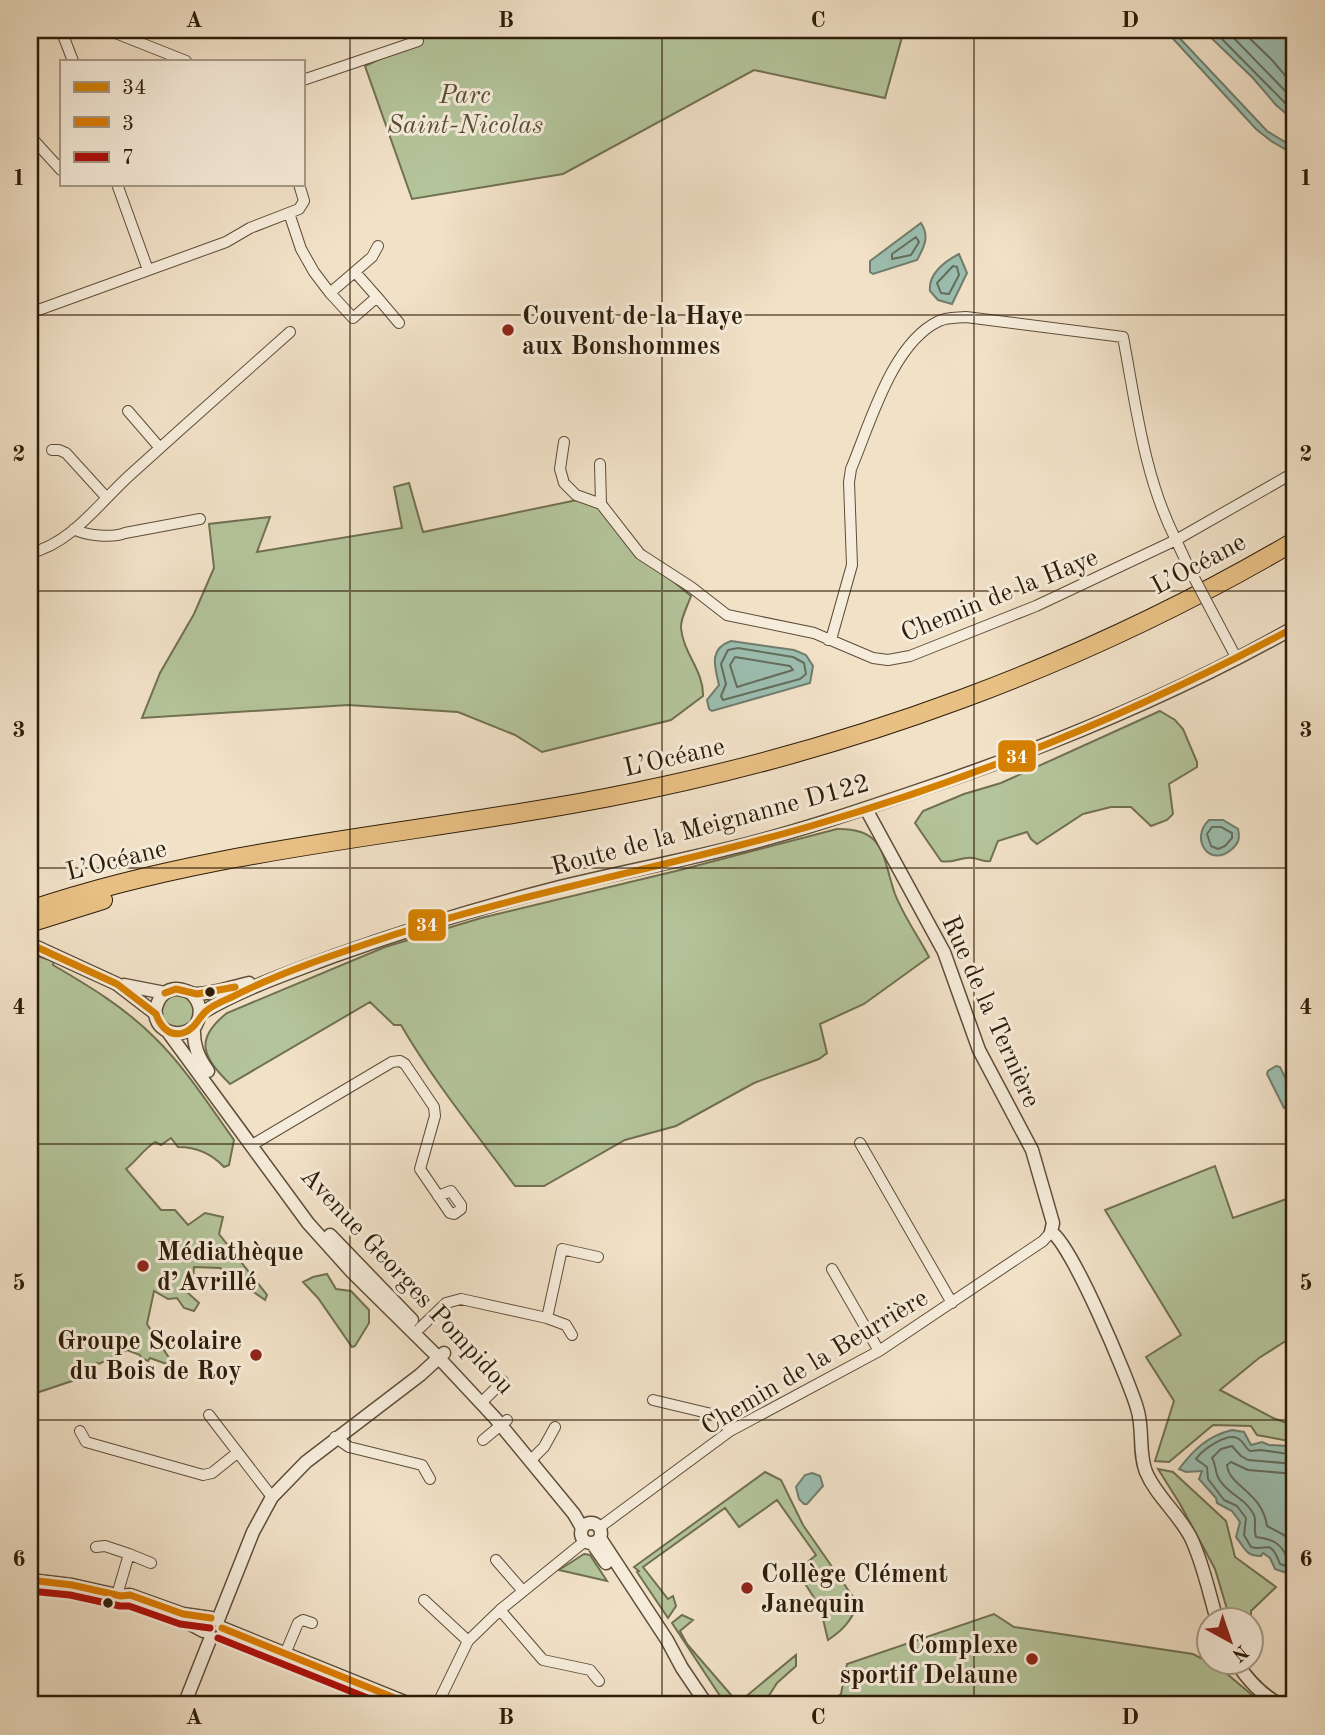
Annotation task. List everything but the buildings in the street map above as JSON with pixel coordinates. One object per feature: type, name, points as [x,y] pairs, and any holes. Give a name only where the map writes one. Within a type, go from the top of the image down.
[{"type":"highway","name":"L’Océane","points":[[33,915],[116,884],[194,866],[605,798],[714,775],[823,745],[925,712],[1066,656],[1174,606],[1295,541]]},
{"type":"highway","name":"L’Océane","points":[[33,915],[175,882],[295,860],[577,816],[704,789],[807,762],[948,716],[1051,676],[1163,625],[1295,554]]},
{"type":"street","points":[[61,30],[73,60]]},
{"type":"street","points":[[108,30],[183,60]]},
{"type":"street","points":[[304,80],[418,41]]},
{"type":"street","points":[[30,136],[60,169]]},
{"type":"street","points":[[118,186],[148,270]]},
{"type":"street","points":[[30,313],[226,242],[250,228],[299,209],[304,204],[300,186]]},
{"type":"street","points":[[289,213],[301,249],[314,272],[353,318],[377,297]]},
{"type":"street","points":[[330,293],[372,257],[378,246]]},
{"type":"street","points":[[355,272],[399,323]]},
{"type":"street","points":[[828,639],[852,565],[849,482],[851,469],[885,384],[920,334],[949,318],[966,317],[1123,337],[1147,462],[1161,511],[1237,659]]},
{"type":"street","points":[[30,553],[49,548],[74,529],[290,332]]},
{"type":"street","points":[[128,411],[160,448]]},
{"type":"street","name":"Chemin de la Haye","points":[[564,442],[560,469],[564,483],[576,495],[601,504],[640,554],[727,615],[814,633],[873,658],[888,660],[911,656],[1058,596],[1175,540],[1295,472]]},
{"type":"street","points":[[52,450],[66,453],[106,497]]},
{"type":"street","points":[[600,464],[601,504]]},
{"type":"street","points":[[74,529],[81,533],[117,536],[200,519]]},
{"type":"street","name":"Route de la Meignanne D122","points":[[282,975],[460,914],[738,846],[974,772],[1081,731],[1237,659],[1295,626]]},
{"type":"street","name":"Rue de la Ternière","points":[[866,808],[944,952],[979,1049],[1032,1150],[1053,1223],[1051,1232],[1056,1234],[1063,1244],[1094,1303],[1138,1410],[1146,1473],[1191,1538],[1213,1606]]},
{"type":"street","points":[[30,944],[117,984],[156,1014],[160,1024],[168,1032],[181,1034],[194,1027],[200,1014],[198,1003],[191,993]]},
{"type":"street","points":[[117,984],[165,993],[179,989],[191,993],[218,991],[282,975]]},
{"type":"street","points":[[200,1014],[282,975]]},
{"type":"street","points":[[156,1014],[158,1002],[165,993]]},
{"type":"street","name":"Avenue Georges Pompidou","points":[[194,1027],[195,1047],[200,1060],[257,1142],[320,1224],[420,1328],[441,1356]]},
{"type":"street","name":"Avenue Georges Pompidou","points":[[168,1032],[308,1223],[352,1272],[441,1356],[533,1457],[591,1533],[661,1645],[682,1668],[707,1705]]},
{"type":"street","points":[[257,1142],[392,1062],[400,1061],[405,1064],[434,1107],[435,1116],[419,1169],[438,1196]]},
{"type":"street","points":[[860,1143],[952,1303]]},
{"type":"street","name":"Chemin de la Beurrière","points":[[438,1705],[468,1642],[500,1610],[591,1533],[730,1431],[879,1351],[1043,1241],[1051,1232]]},
{"type":"street","points":[[547,1318],[562,1249],[598,1257]]},
{"type":"street","points":[[832,1269],[879,1351]]},
{"type":"street","points":[[420,1328],[446,1303],[461,1299],[547,1318],[566,1325],[572,1335]]},
{"type":"street","points":[[184,1705],[253,1532],[272,1497],[335,1437],[420,1376],[441,1356]]},
{"type":"street","points":[[484,1401],[503,1381]]},
{"type":"street","points":[[653,1400],[720,1416],[730,1431]]},
{"type":"street","points":[[209,1415],[272,1497]]},
{"type":"street","name":"Avenue Georges Pompidou","points":[[484,1440],[504,1423]]},
{"type":"street","points":[[533,1457],[555,1427]]},
{"type":"street","points":[[80,1432],[86,1442],[203,1475],[212,1473],[237,1452]]},
{"type":"street","points":[[335,1437],[349,1447],[422,1465],[430,1479]]},
{"type":"street","points":[[96,1546],[105,1546],[152,1563]]},
{"type":"street","points":[[119,1596],[130,1554]]},
{"type":"street","points":[[496,1560],[523,1591]]},
{"type":"street","points":[[30,1580],[119,1596],[285,1654],[412,1705]]},
{"type":"street","points":[[424,1600],[468,1642]]},
{"type":"street","points":[[500,1610],[543,1660],[590,1670],[599,1681]]},
{"type":"street","points":[[285,1654],[298,1623],[303,1620],[312,1623]]},
{"type":"street","points":[[214,1628],[391,1705]]},
{"type":"street","points":[[1247,1676],[1266,1697],[1281,1705]]},
{"type":"green space","name":"Parc Saint-Nicolas","points":[[419,30],[904,30],[885,98],[754,70],[563,174],[412,199],[365,66],[418,41]]},
{"type":"green space","points":[[409,483],[423,532],[577,500],[601,504],[640,554],[691,596],[681,628],[685,646],[700,678],[703,696],[671,720],[542,752],[515,735],[458,712],[348,705],[142,718],[160,673],[194,614],[214,568],[209,524],[270,517],[257,552],[402,528],[394,487]]},
{"type":"green space","points":[[1160,711],[1175,720],[1183,729],[1197,762],[1197,767],[1169,784],[1173,814],[1167,820],[1151,826],[1131,807],[1111,807],[1083,814],[1037,844],[1027,832],[998,841],[990,861],[969,858],[949,862],[941,861],[915,823],[923,811],[964,794],[1001,783]]},
{"type":"green space","points":[[837,829],[865,834],[880,847],[898,902],[929,957],[864,1004],[820,1024],[827,1053],[819,1059],[754,1083],[676,1126],[625,1140],[544,1186],[515,1186],[441,1087],[401,1025],[394,1025],[370,1002],[230,1084],[208,1057],[206,1040],[209,1032],[227,1013],[385,947],[481,918]]},
{"type":"green space","points":[[30,954],[54,961],[53,965],[106,998],[143,1026],[186,1074],[234,1140],[229,1165],[224,1167],[203,1152],[178,1147],[171,1138],[161,1145],[155,1142],[126,1169],[161,1210],[175,1210],[188,1225],[205,1213],[223,1217],[219,1234],[267,1295],[265,1300],[220,1268],[194,1267],[188,1293],[199,1303],[194,1311],[184,1308],[177,1298],[168,1299],[154,1291],[147,1324],[175,1367],[150,1358],[148,1361],[127,1350],[97,1363],[81,1378],[30,1395]]},
{"type":"green space","points":[[177,995],[189,1000],[194,1012],[189,1024],[177,1029],[165,1024],[160,1012],[165,1000]]},
{"type":"green space","points":[[1215,1166],[1233,1218],[1295,1196],[1295,1335],[1259,1358],[1220,1390],[1273,1418],[1295,1426],[1295,1442],[1257,1435],[1251,1426],[1213,1425],[1169,1462],[1155,1461],[1174,1401],[1146,1357],[1181,1335],[1105,1210]]},
{"type":"green space","points":[[327,1274],[336,1289],[351,1291],[369,1310],[369,1323],[355,1346],[352,1347],[318,1298],[303,1282]]},
{"type":"green space","points":[[1158,1469],[1173,1472],[1226,1521],[1235,1557],[1276,1587],[1256,1606],[1226,1606],[1215,1569]]},
{"type":"green space","points":[[765,1472],[781,1480],[803,1525],[858,1604],[846,1625],[828,1640],[822,1615],[829,1610],[824,1603],[818,1604],[797,1571],[816,1555],[777,1500],[739,1527],[725,1508],[643,1567],[668,1599],[673,1596],[676,1606],[668,1618],[634,1567]]},
{"type":"green space","points":[[584,1554],[590,1555],[607,1581],[559,1570]]},
{"type":"green space","name":"Complexe sportif Delaune","points":[[994,1614],[1014,1627],[1193,1654],[1196,1656],[1196,1676],[1230,1676],[1264,1705],[838,1705],[835,1699],[841,1694],[847,1664]]},
{"type":"green space","points":[[682,1615],[693,1620],[680,1631],[687,1644],[738,1703],[796,1655],[796,1666],[777,1683],[763,1705],[726,1705],[672,1623]]},
{"type":"water","points":[[1165,30],[1172,30],[1267,131],[1295,148],[1295,155],[1256,129]]},
{"type":"water","points":[[1203,30],[1295,30],[1295,121],[1276,105],[1253,78]]},
{"type":"water","points":[[921,223],[926,237],[917,260],[873,274],[870,272],[870,261]]},
{"type":"water","points":[[959,254],[967,273],[952,304],[938,300],[930,291],[932,279],[943,264]]},
{"type":"water","points":[[731,641],[794,650],[806,655],[813,666],[810,683],[712,711],[707,700],[719,685],[716,654],[724,644]]},
{"type":"water","points":[[1209,820],[1223,820],[1238,829],[1238,842],[1224,854],[1210,854],[1202,843],[1203,828]]},
{"type":"water","points":[[1276,1066],[1280,1067],[1295,1097],[1295,1103],[1284,1108],[1267,1074]]},
{"type":"water","points":[[1232,1430],[1244,1432],[1251,1445],[1262,1442],[1290,1446],[1295,1451],[1295,1576],[1275,1569],[1270,1558],[1263,1553],[1256,1556],[1246,1551],[1236,1537],[1240,1522],[1232,1511],[1217,1503],[1216,1498],[1199,1479],[1202,1471],[1186,1472],[1179,1469],[1202,1444]]},
{"type":"water","points":[[812,1473],[820,1476],[823,1486],[804,1504],[799,1499],[796,1487],[805,1475]]},
{"type":"transit line","name":"34","points":[[156,1014],[166,1030],[178,1034],[187,1032],[211,1007],[251,988],[311,963],[393,935],[497,905],[811,826],[936,786],[998,764],[1118,714],[1178,687],[1295,627]]},
{"type":"transit line","name":"34","points":[[30,944],[117,984],[156,1014]]},
{"type":"transit line","name":"34","points":[[165,993],[176,989],[197,994],[235,987]]},
{"type":"transit line","name":"3","points":[[30,1580],[72,1585],[121,1596],[130,1595],[183,1614],[211,1618]]},
{"type":"transit line","name":"7","points":[[30,1591],[129,1606],[180,1624],[210,1628]]},
{"type":"transit line","name":"3","points":[[222,1628],[412,1705]]},
{"type":"transit line","name":"7","points":[[218,1638],[385,1705]]},
{"type":"place","name":"Couvent de la Haye aux Bonshommes","points":[[508,330]]},
{"type":"place","name":"Médiathèque d’Avrillé","points":[[143,1266]]},
{"type":"place","name":"Groupe Scolaire du Bois de Roy","points":[[256,1355]]},
{"type":"place","name":"Collège Clément Janequin","points":[[747,1588]]},
{"type":"place","name":"Complexe sportif Delaune","points":[[1032,1659]]}]
